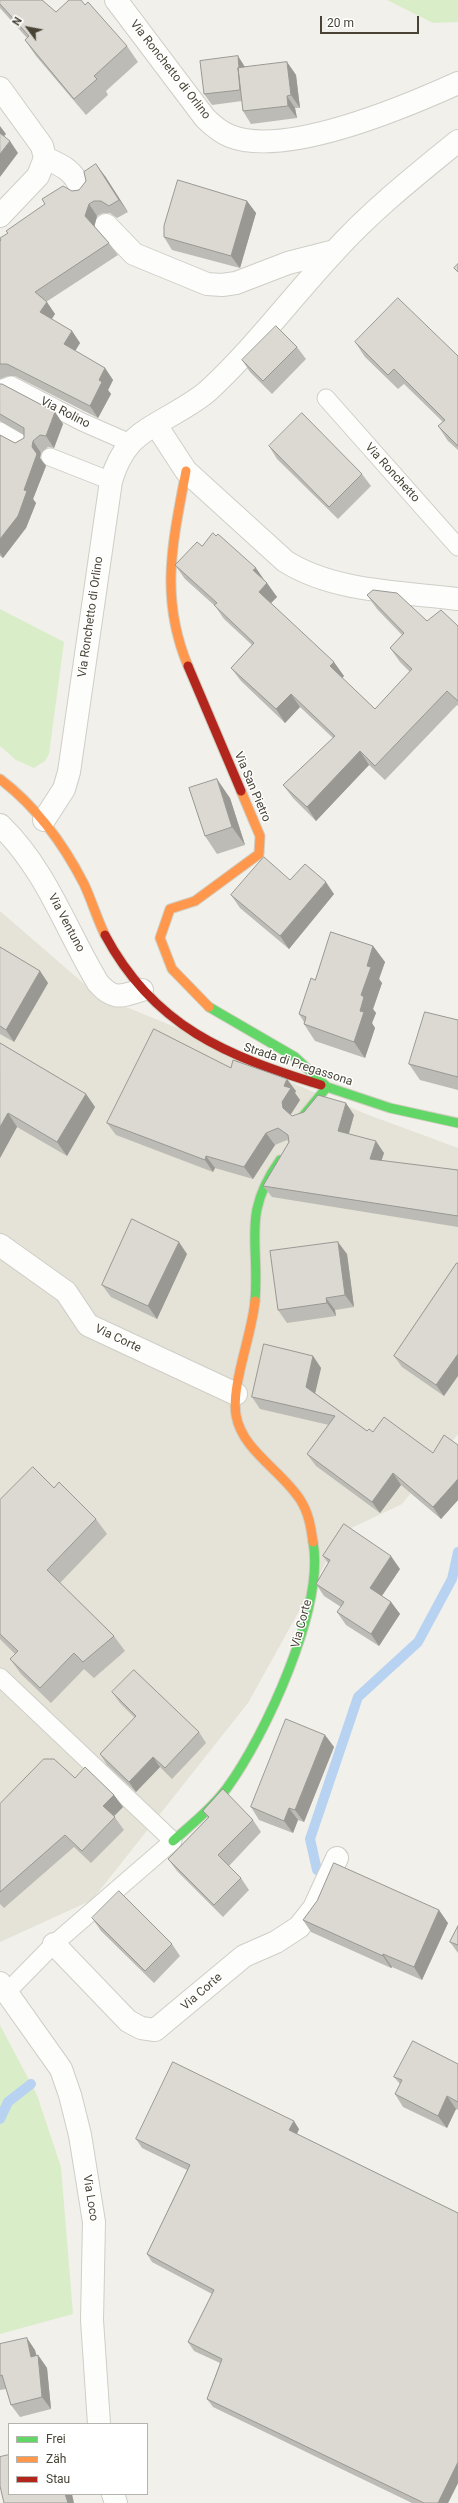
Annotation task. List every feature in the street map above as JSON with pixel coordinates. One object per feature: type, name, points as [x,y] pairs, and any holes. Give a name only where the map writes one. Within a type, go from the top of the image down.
[{"type":"street","name":"Via Ronchetto di Orlino","points":[[116,0],[205,118],[216,128],[241,139],[271,141],[329,131],[395,111],[458,83]]},
{"type":"street","points":[[0,88],[42,146],[45,158],[38,176],[0,216]]},
{"type":"street","name":"Via Ronchetto di Orlino","points":[[44,820],[64,789],[69,772],[110,481],[116,466],[130,443],[191,404],[209,390],[268,327],[335,251],[413,177],[458,141]]},
{"type":"street","points":[[45,158],[66,167],[77,177],[82,191]]},
{"type":"street","name":"Via Ronchetto di Orlino","points":[[106,225],[134,254],[207,284],[222,285],[236,283],[288,263],[335,251]]},
{"type":"street","points":[[156,425],[186,471],[285,561],[299,570],[339,584],[458,599]]},
{"type":"street","name":"Via San Pietro","points":[[186,471],[170,560],[171,608],[184,657],[260,836],[259,854],[195,901],[170,909],[160,938],[172,969],[204,1004],[295,1057],[327,1087]]},
{"type":"street","name":"Strada di Pregassona","points":[[0,779],[34,808],[44,820],[70,858],[117,955],[142,990],[166,1015],[222,1051],[260,1068],[327,1087],[390,1108],[458,1123]]},
{"type":"street","name":"Via Ventuno","points":[[0,825],[14,838],[32,861],[98,983],[113,996],[121,996],[142,990]]},
{"type":"street","points":[[303,1116],[327,1087]]},
{"type":"street","name":"Via Corte","points":[[173,1841],[211,1806],[244,1764],[268,1719],[288,1671],[300,1635],[310,1592],[314,1546],[312,1529],[307,1513],[293,1487],[241,1431],[236,1416],[236,1394],[250,1337],[256,1290],[255,1209],[263,1186],[285,1152]]},
{"type":"street","name":"Via Corte","points":[[0,1245],[66,1292],[88,1325],[236,1394]]},
{"type":"street","name":"Via Corte","points":[[54,1944],[128,2021],[141,2028],[155,2030],[244,1956],[276,1942],[299,1927],[314,1908],[337,1858]]},
{"type":"street","name":"Via Loco","points":[[4,1987],[61,2069],[70,2095],[80,2135],[94,2222],[92,2320],[99,2423]]},
{"type":"lane","name":"Via Rolino","points":[[0,389],[11,385],[82,422],[130,443]]},
{"type":"lane","name":"Via Ronchetto","points":[[326,398],[458,547]]},
{"type":"lane","points":[[0,431],[24,445]]},
{"type":"lane","points":[[50,457],[110,481]]},
{"type":"lane","points":[[0,1677],[173,1841]]},
{"type":"lane","name":"Via Corte","points":[[4,1987],[173,1841]]},
{"type":"shaded area","points":[[0,911],[97,995],[175,1027],[250,1065],[366,1114],[458,1148],[458,1434],[402,1504],[343,1532],[248,1703],[92,1900],[0,1942]]},
{"type":"green space","points":[[387,0],[458,0],[458,22],[433,23]]},
{"type":"green space","points":[[0,609],[64,642],[49,754],[45,761],[34,768],[16,760],[0,746]]},
{"type":"green space","points":[[0,2025],[37,2095],[61,2167],[73,2314],[0,2334]]},
{"type":"building","points":[[0,0],[42,0],[56,12],[69,0],[81,0],[85,5],[88,2],[127,46],[94,76],[97,79],[74,99],[25,40],[29,36],[0,4]]},
{"type":"building","points":[[238,56],[240,90],[204,94],[200,61]]},
{"type":"building","points":[[287,62],[291,95],[287,96],[288,106],[243,111],[238,68]]},
{"type":"building","points":[[0,133],[10,141],[0,154]]},
{"type":"building","points":[[96,164],[119,200],[109,206],[101,201],[94,201],[89,204],[85,216],[109,243],[35,292],[47,302],[40,312],[72,331],[64,344],[105,368],[99,380],[102,382],[90,406],[7,364],[0,364],[0,238],[8,233],[6,231],[45,204],[42,199],[63,186],[72,191],[79,190],[86,181],[84,172]]},
{"type":"building","points":[[178,180],[247,201],[231,256],[164,237],[164,226]]},
{"type":"building","points":[[458,264],[458,272],[454,268]]},
{"type":"building","points":[[398,298],[458,356],[458,446],[438,426],[445,420],[394,369],[388,375],[355,342]]},
{"type":"building","points":[[276,326],[297,347],[263,381],[242,360]]},
{"type":"building","points":[[0,384],[55,412],[46,436],[40,435],[33,441],[32,447],[37,454],[24,490],[27,491],[18,516],[0,539],[0,435],[15,443],[24,438],[24,428],[0,414]]},
{"type":"building","points":[[302,413],[362,474],[329,507],[269,446]]},
{"type":"building","points":[[213,533],[216,536],[218,534],[256,568],[253,570],[267,583],[259,592],[334,662],[330,666],[375,709],[412,669],[390,648],[404,633],[367,595],[373,590],[397,593],[427,621],[441,610],[458,626],[458,701],[447,691],[375,766],[360,751],[307,807],[283,785],[335,736],[291,694],[276,709],[231,668],[254,643],[214,605],[217,603],[175,565],[197,542],[202,546]]},
{"type":"building","points":[[217,779],[232,827],[205,836],[189,788]]},
{"type":"building","points":[[264,857],[290,880],[305,864],[326,882],[280,936],[231,895]]},
{"type":"building","points":[[331,932],[373,946],[367,966],[371,967],[361,995],[364,997],[360,1011],[364,1012],[354,1042],[304,1024],[306,1017],[299,1014],[311,978],[315,980]]},
{"type":"building","points":[[0,947],[40,971],[6,1030],[0,1026]]},
{"type":"building","points":[[425,1012],[458,1020],[458,1077],[409,1064]]},
{"type":"building","points":[[154,1029],[231,1068],[233,1060],[287,1079],[284,1086],[291,1088],[282,1102],[283,1108],[292,1116],[304,1112],[318,1095],[346,1103],[338,1131],[376,1141],[370,1159],[458,1170],[458,1216],[263,1186],[289,1142],[288,1135],[278,1128],[266,1133],[244,1167],[206,1156],[205,1160],[107,1123]]},
{"type":"building","points":[[0,1043],[86,1094],[57,1142],[8,1113],[0,1127]]},
{"type":"building","points":[[132,1219],[179,1242],[148,1306],[102,1285]]},
{"type":"building","points":[[338,1242],[345,1295],[326,1298],[327,1303],[278,1310],[270,1251]]},
{"type":"building","points":[[457,1263],[458,1354],[436,1385],[394,1356]]},
{"type":"building","points":[[264,1344],[313,1356],[306,1387],[367,1431],[369,1429],[373,1432],[384,1417],[433,1453],[444,1435],[458,1445],[458,1479],[433,1507],[393,1473],[372,1502],[307,1454],[335,1416],[252,1397]]},
{"type":"building","points":[[33,1467],[54,1488],[59,1482],[96,1519],[47,1570],[114,1636],[83,1662],[74,1653],[40,1688],[10,1659],[18,1651],[0,1634],[0,1500]]},
{"type":"building","points":[[344,1524],[391,1556],[370,1588],[391,1602],[371,1634],[337,1612],[344,1602],[316,1584],[330,1560],[323,1556]]},
{"type":"building","points":[[134,1670],[199,1732],[165,1768],[153,1757],[129,1782],[100,1754],[136,1716],[112,1692]]},
{"type":"building","points":[[286,1719],[325,1735],[295,1810],[289,1808],[284,1821],[251,1807]]},
{"type":"building","points":[[44,1759],[54,1759],[75,1778],[85,1767],[114,1795],[103,1806],[115,1817],[82,1851],[65,1835],[0,1892],[0,1804]]},
{"type":"building","points":[[223,1789],[253,1820],[218,1855],[241,1878],[214,1905],[168,1859],[209,1817],[203,1811]]},
{"type":"building","points":[[334,1863],[439,1910],[414,1967],[383,1954],[383,1956],[303,1920],[317,1901]]},
{"type":"building","points":[[119,1891],[172,1944],[145,1971],[92,1918]]},
{"type":"building","points":[[458,1926],[458,1945],[450,1942]]},
{"type":"building","points":[[413,2041],[458,2064],[458,2102],[447,2096],[438,2116],[395,2094],[402,2080],[394,2077]]},
{"type":"building","points":[[173,2062],[294,2121],[289,2130],[458,2213],[458,2462],[438,2503],[424,2503],[207,2399],[222,2359],[188,2342],[214,2290],[147,2254],[190,2165],[136,2139]]},
{"type":"building","points":[[27,2338],[31,2357],[38,2355],[42,2397],[11,2405],[2,2375],[0,2376],[0,2344]]},
{"type":"building","points":[[8,2455],[8,2495],[65,2495],[68,2503],[4,2503],[0,2486],[0,2457]]},
{"type":"waterway","points":[[317,1870],[310,1839],[358,1697],[418,1642],[452,1579],[458,1552]]},
{"type":"waterway","points":[[0,2119],[8,2102],[31,2084]]},
{"type":"traffic: fast","points":[[209,1007],[295,1057],[327,1087],[303,1116]]},
{"type":"traffic: fast","points":[[321,1085],[390,1108],[458,1123]]},
{"type":"traffic: fast","points":[[255,1301],[256,1213],[260,1197],[268,1179],[280,1160]]},
{"type":"traffic: fast","points":[[173,1841],[208,1809],[227,1788],[258,1737],[274,1704],[289,1670],[301,1635],[310,1601],[314,1569],[313,1542]]},
{"type":"traffic: slow","points":[[186,471],[173,545],[171,592],[179,641],[188,666]]},
{"type":"traffic: slow","points":[[0,779],[26,801],[58,840],[84,884],[105,935]]},
{"type":"traffic: slow","points":[[209,1007],[172,969],[160,938],[170,909],[195,901],[259,854],[260,836],[241,791]]},
{"type":"traffic: slow","points":[[255,1301],[236,1389],[236,1415],[240,1428],[254,1450],[284,1480],[301,1501],[308,1516],[313,1542]]},
{"type":"traffic: jam","points":[[188,666],[241,791]]},
{"type":"traffic: jam","points":[[105,935],[124,967],[146,993],[170,1015],[196,1034],[224,1049],[254,1062],[321,1085]]}]
